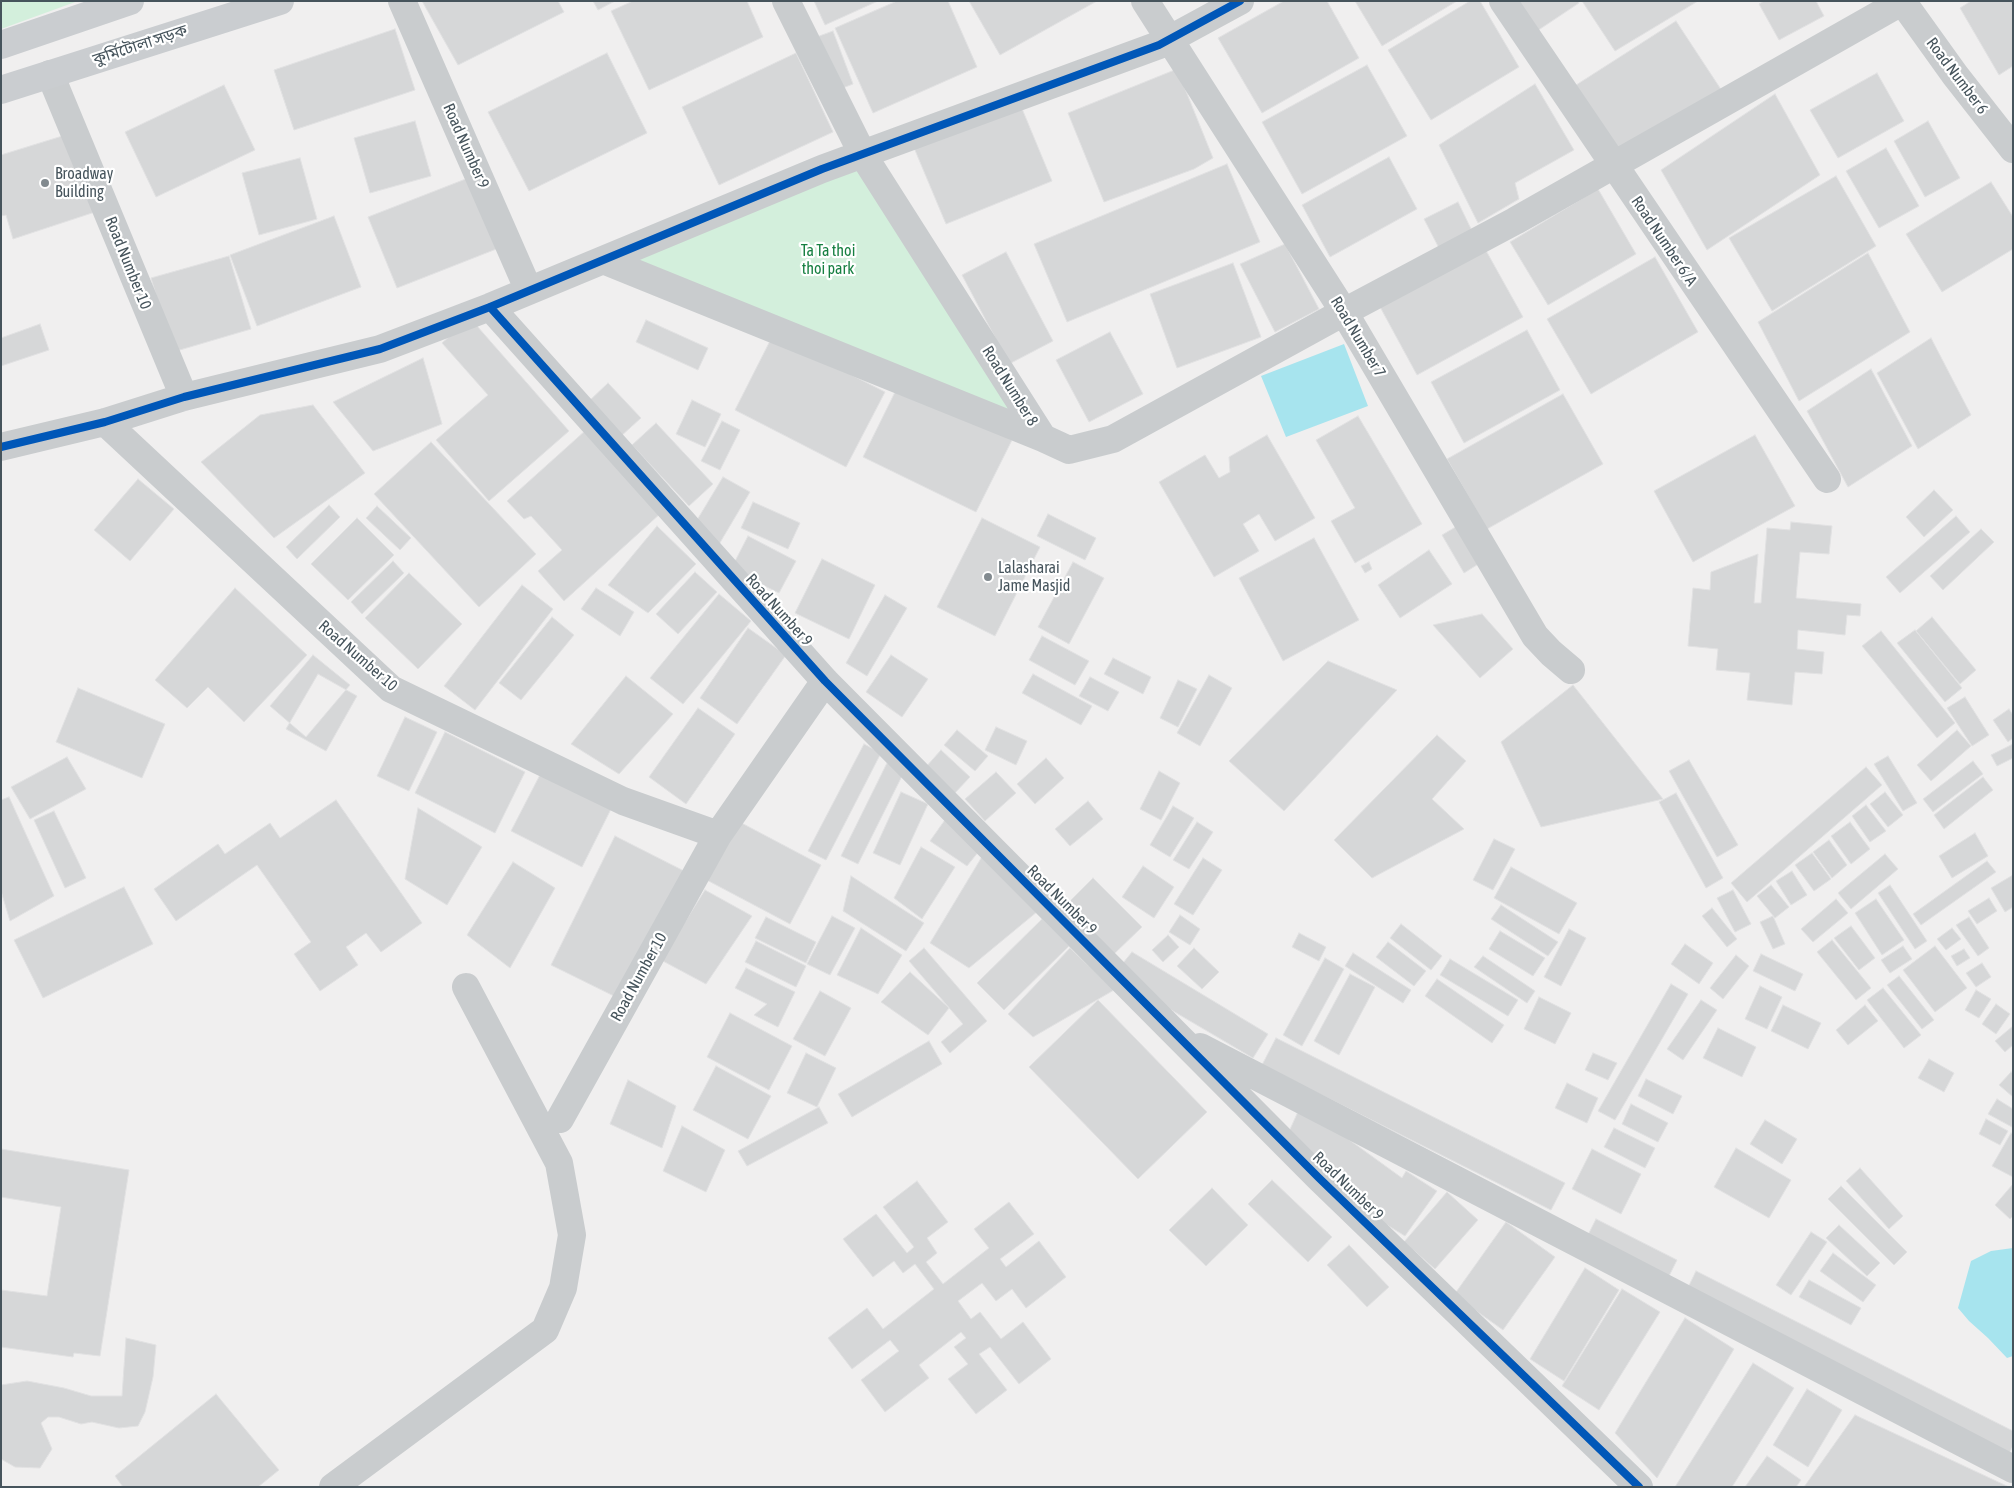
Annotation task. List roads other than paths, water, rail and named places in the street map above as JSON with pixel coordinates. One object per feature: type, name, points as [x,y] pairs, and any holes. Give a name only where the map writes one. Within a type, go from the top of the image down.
[{"type":"main road","points":[[1,45],[130,1]]},
{"type":"main road","name":"কুর্মিটোলা সড়ক","points":[[1,90],[280,1]]},
{"type":"street","name":"Road Number 9","points":[[402,1],[529,291]]},
{"type":"street","name":"Road Number 8","points":[[786,1],[863,154],[1043,438]]},
{"type":"street","name":"Road Number 7","points":[[1145,1],[1344,312],[1535,636],[1571,670]]},
{"type":"street","points":[[1,447],[105,422],[184,397],[380,349],[490,308],[822,168],[1150,48],[1240,1]]},
{"type":"street","name":"Road Number 6/A","points":[[1503,1],[1827,479]]},
{"type":"street","points":[[1043,438],[1069,450],[1113,439],[1344,312],[1515,221],[1902,1]]},
{"type":"street","name":"Road Number 6","points":[[1902,1],[1955,75],[2013,149]]},
{"type":"street","name":"Road Number 10","points":[[50,74],[184,397]]},
{"type":"street","name":"Road Number 8","points":[[603,260],[1043,438]]},
{"type":"street","name":"Road Number 9","points":[[490,308],[825,681],[1319,1178],[1639,1487]]},
{"type":"street","name":"Road Number 10","points":[[105,422],[391,689],[623,801],[718,835]]},
{"type":"street","name":"Road Number 10","points":[[560,1119],[718,835],[825,681]]},
{"type":"street","points":[[333,1487],[545,1330],[563,1288],[572,1235],[559,1163],[466,987]]},
{"type":"street","points":[[1177,1035],[2013,1470]]},
{"type":"water","points":[[1344,344],[1368,406],[1286,437],[1261,376]]},
{"type":"water","points":[[2013,1248],[2013,1356],[2007,1358],[1958,1308],[1971,1261],[1991,1251]]},
{"type":"place","name":"Broadway Building","points":[[45,183]]},
{"type":"place","name":"Lalasharai Jame Masjid","points":[[988,577]]},
{"type":"park label","name":"Ta Ta thoi thoi park","points":[[828,260]]}]
